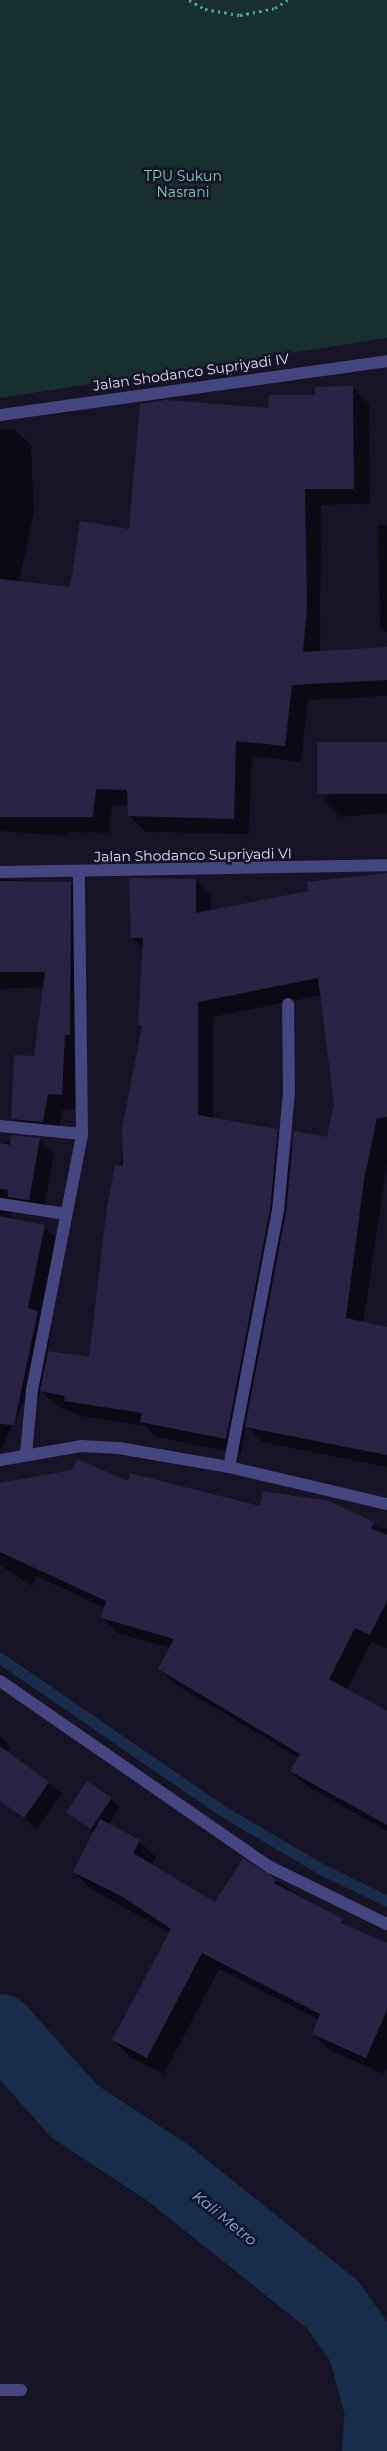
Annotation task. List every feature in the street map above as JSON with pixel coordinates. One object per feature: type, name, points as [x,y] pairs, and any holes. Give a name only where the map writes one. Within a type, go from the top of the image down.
[{"type":"street","name":"Jalan Shodanco Supriyadi IV","points":[[0,415],[387,361]]},
{"type":"street","name":"Jalan Shodanco Supriyadi VI","points":[[0,872],[79,873],[387,865]]},
{"type":"street","points":[[26,1454],[32,1390],[82,1134],[79,873]]},
{"type":"street","points":[[229,1467],[278,1211],[288,1092],[288,1004]]},
{"type":"street","points":[[0,1126],[82,1134]]},
{"type":"street","points":[[0,1204],[66,1214]]},
{"type":"street","points":[[0,1460],[81,1446],[229,1467],[387,1504]]},
{"type":"street","points":[[0,1681],[262,1861],[387,1924]]},
{"type":"street","points":[[0,2390],[21,2390]]},
{"type":"path","points":[[189,0],[204,9],[240,15],[275,8],[288,0]]},
{"type":"green space","name":"TPU Sukun Nasrani","points":[[0,0],[387,0],[387,338],[0,398]]},
{"type":"building","points":[[353,386],[354,489],[305,489],[307,607],[303,652],[387,647],[387,680],[292,685],[285,746],[236,741],[234,819],[128,816],[127,790],[96,789],[93,817],[0,817],[0,579],[70,587],[80,521],[129,529],[140,404],[166,400],[268,408],[269,395],[315,395],[315,387]]},
{"type":"building","points":[[317,742],[387,742],[387,794],[317,794]]},
{"type":"building","points":[[387,873],[387,1117],[377,1118],[364,1180],[346,1318],[387,1327],[387,1455],[245,1427],[286,1212],[294,1131],[327,1137],[334,1104],[318,978],[198,1002],[198,1115],[278,1129],[270,1210],[226,1439],[140,1422],[142,1413],[64,1401],[65,1396],[40,1391],[48,1351],[89,1357],[107,1207],[115,1165],[123,1166],[122,1128],[142,1026],[138,1025],[143,938],[131,938],[129,878],[196,879],[196,913],[308,891],[307,882]]},
{"type":"building","points":[[0,881],[71,882],[70,1035],[65,1035],[62,1095],[48,1094],[43,1122],[11,1119],[14,1055],[34,1056],[45,972],[0,972]]},
{"type":"building","points":[[11,1135],[40,1138],[29,1200],[8,1197],[8,1190],[0,1189],[0,1143],[10,1145]]},
{"type":"building","points":[[0,1216],[45,1225],[28,1308],[38,1311],[14,1425],[0,1424]]},
{"type":"building","points":[[77,1459],[128,1481],[130,1473],[260,1506],[263,1491],[329,1501],[374,1522],[371,1528],[387,1535],[387,1601],[370,1635],[355,1628],[329,1679],[387,1711],[387,1825],[290,1771],[300,1754],[158,1669],[174,1639],[101,1618],[106,1601],[0,1552],[0,1483],[72,1470]]},
{"type":"building","points":[[0,1746],[49,1782],[24,1818],[0,1801]]},
{"type":"building","points":[[87,1781],[112,1798],[91,1829],[66,1813]]},
{"type":"building","points":[[100,1819],[140,1840],[133,1853],[215,1902],[243,1858],[276,1879],[274,1883],[343,1919],[341,1923],[387,1943],[387,2010],[366,2058],[312,2034],[320,2014],[202,1953],[147,2058],[112,2040],[171,1929],[123,1897],[73,1872]]},
{"type":"waterway","points":[[0,1658],[221,1810],[323,1870],[387,1901]]},
{"type":"waterway","name":"Kali Metro","points":[[0,2028],[74,2111],[167,2172],[332,2304],[361,2345],[379,2410],[376,2451]]}]
